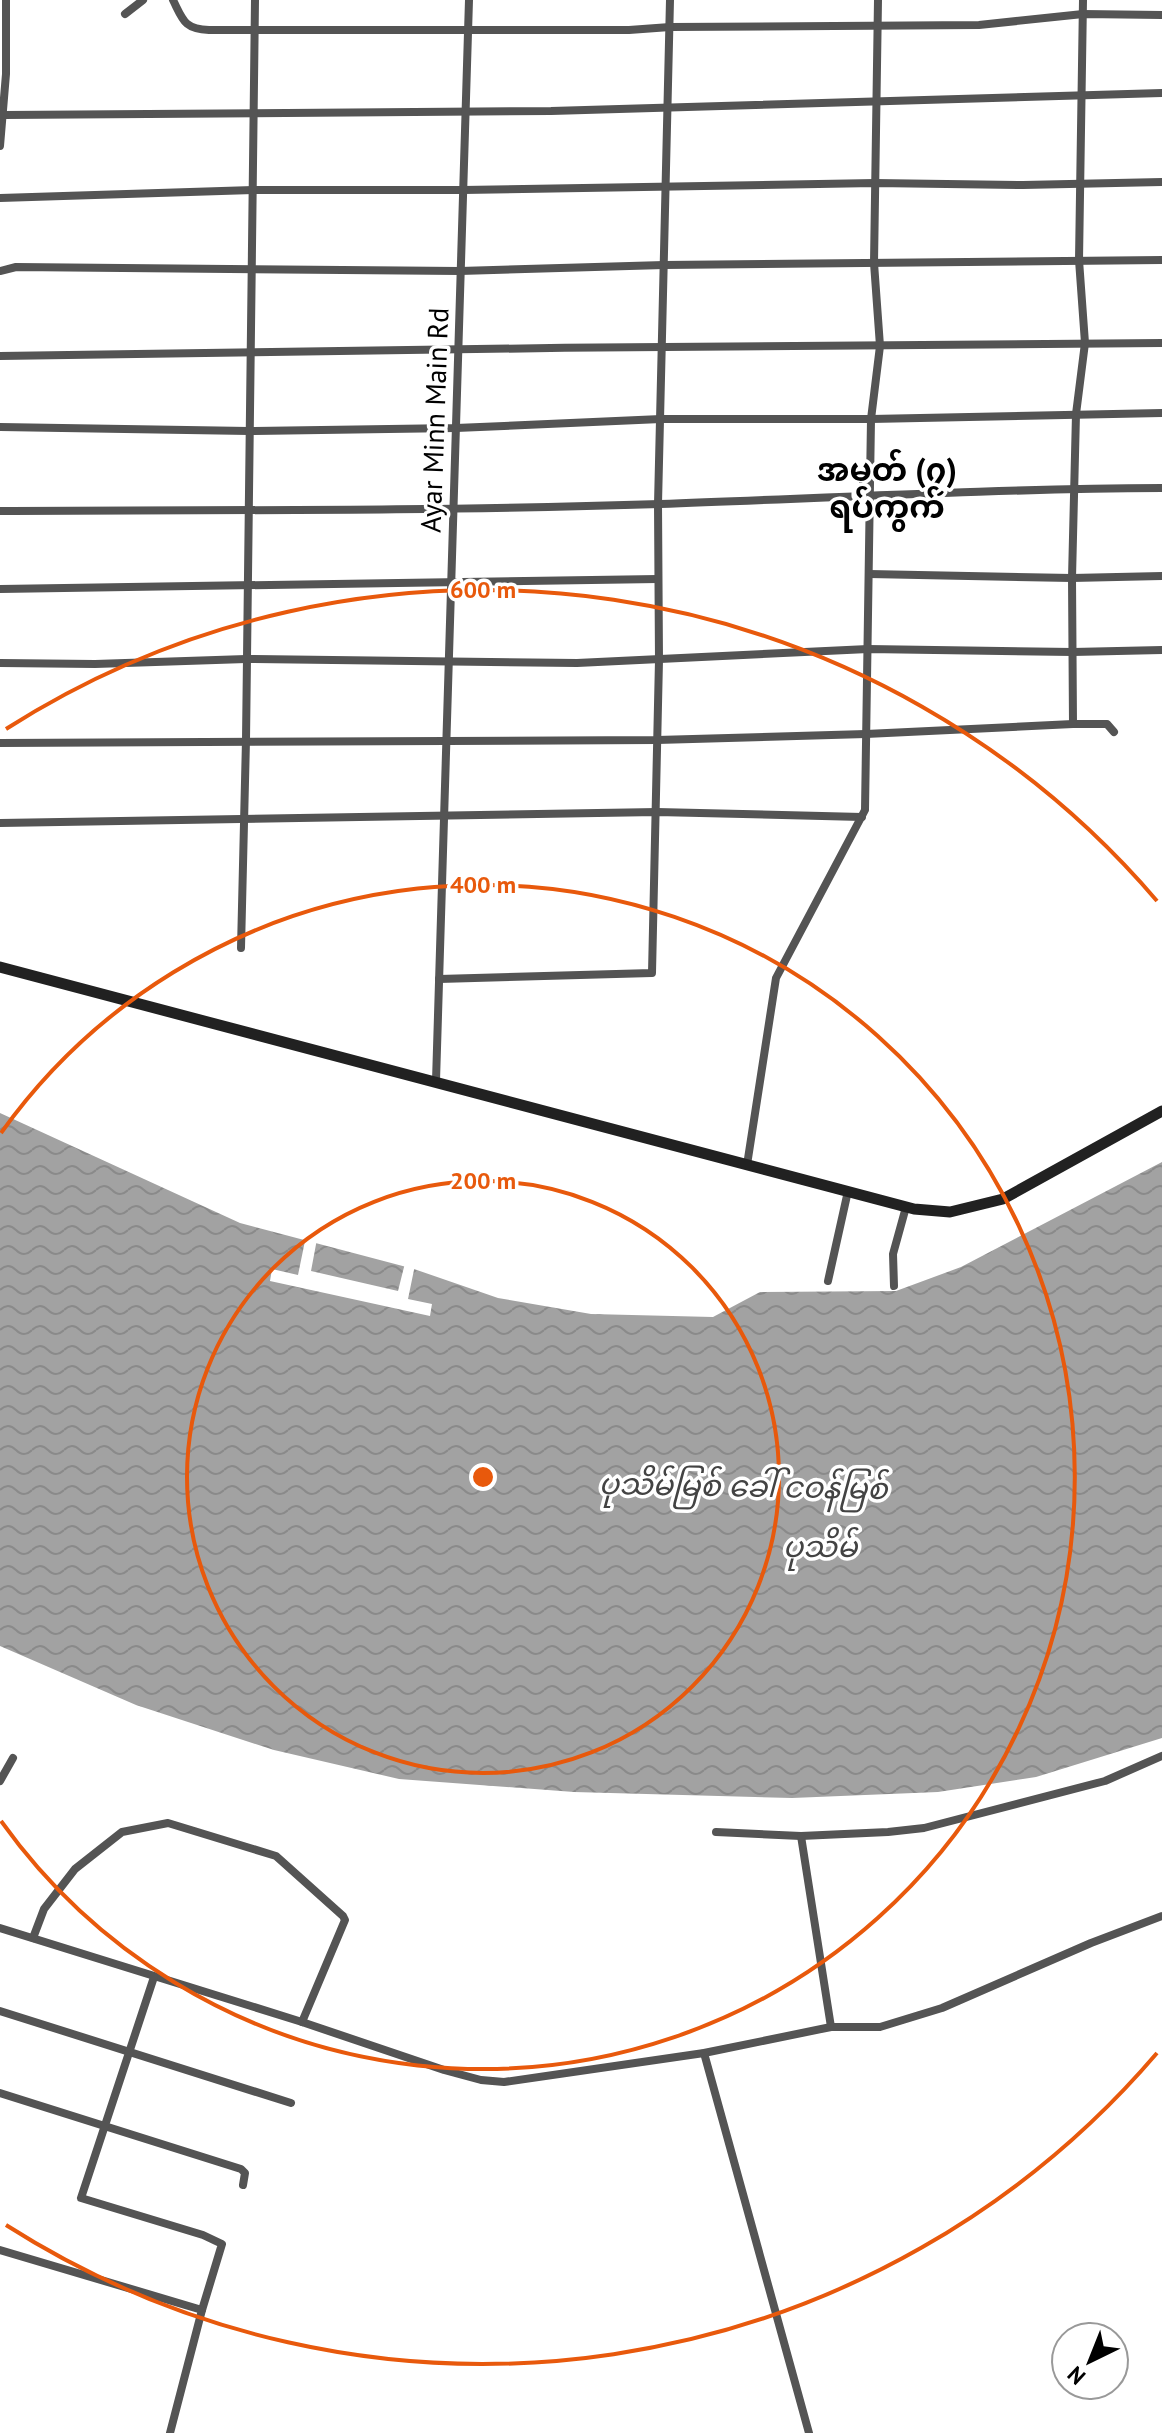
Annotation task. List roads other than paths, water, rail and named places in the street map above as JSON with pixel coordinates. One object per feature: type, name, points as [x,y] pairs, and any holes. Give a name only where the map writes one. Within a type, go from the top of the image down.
[{"type":"street","points":[[0,146],[4,115],[6,0]]},
{"type":"street","points":[[125,14],[143,0]]},
{"type":"street","points":[[173,0],[188,26],[195,29],[877,27],[979,25],[1083,14],[1162,15]]},
{"type":"street","points":[[241,948],[255,0]]},
{"type":"street","name":"Ayar Minn Main Rd","points":[[436,1081],[469,0]]},
{"type":"street","points":[[439,979],[652,973],[659,660],[658,504],[670,0]]},
{"type":"street","points":[[747,1165],[776,978],[865,810],[871,419],[880,346],[874,263],[878,0]]},
{"type":"street","points":[[1073,724],[1072,578],[1076,414],[1085,343],[1079,260],[1083,0]]},
{"type":"street","points":[[4,115],[465,112],[1162,93]]},
{"type":"street","points":[[0,198],[253,190],[1162,182]]},
{"type":"street","points":[[0,271],[16,267],[460,271],[664,265],[1162,260]]},
{"type":"street","points":[[0,356],[662,346],[1162,343]]},
{"type":"street","points":[[0,427],[249,431],[456,428],[661,419],[871,419],[1162,413]]},
{"type":"street","points":[[0,511],[658,504],[1162,488]]},
{"type":"street","points":[[869,574],[1072,578],[1162,576]]},
{"type":"street","points":[[0,589],[658,579]]},
{"type":"street","points":[[0,663],[95,664],[246,659],[577,663],[868,649],[1162,650]]},
{"type":"street","points":[[0,743],[657,740],[1073,724],[1107,724],[1114,732]]},
{"type":"street","points":[[0,823],[657,812],[862,817]]},
{"type":"street","points":[[0,967],[906,1207],[950,1212],[1003,1199],[1162,1111]]},
{"type":"street","points":[[828,1281],[848,1191]]},
{"type":"street","points":[[894,1286],[893,1254],[906,1207]]},
{"type":"street","points":[[716,1832],[801,1836],[924,1828],[1105,1781],[1162,1756]]},
{"type":"street","points":[[0,1781],[13,1758]]},
{"type":"street","points":[[33,1938],[44,1909],[75,1869],[122,1832],[168,1823],[276,1856],[345,1920],[302,2022]]},
{"type":"street","points":[[801,1836],[831,2027]]},
{"type":"street","points":[[0,1928],[302,2022],[444,2070],[481,2080],[504,2082],[704,2053],[831,2027],[880,2027],[942,2008],[1091,1943],[1162,1916]]},
{"type":"street","points":[[154,1977],[81,2198],[203,2235],[222,2244],[170,2433]]},
{"type":"street","points":[[0,2011],[291,2103]]},
{"type":"street","points":[[704,2053],[809,2433]]},
{"type":"street","points":[[0,2093],[241,2169],[245,2173],[243,2185]]},
{"type":"street","points":[[0,2250],[202,2310]]},
{"type":"water","name":"ပုသိမ်","points":[[0,1113],[240,1223],[414,1269],[498,1298],[591,1314],[713,1317],[760,1292],[896,1291],[961,1267],[1162,1162],[1162,1738],[1036,1777],[938,1792],[792,1798],[574,1792],[399,1779],[274,1750],[136,1705],[0,1646]]},
{"type":"district","name":"အမှတ် (၇) ရပ်ကွက်","points":[[887,488]]},
{"type":"water label","name":"ပုသိမ်မြစ် ခေါ် ငဝန်မြစ်","points":[[743,1485]]}]
